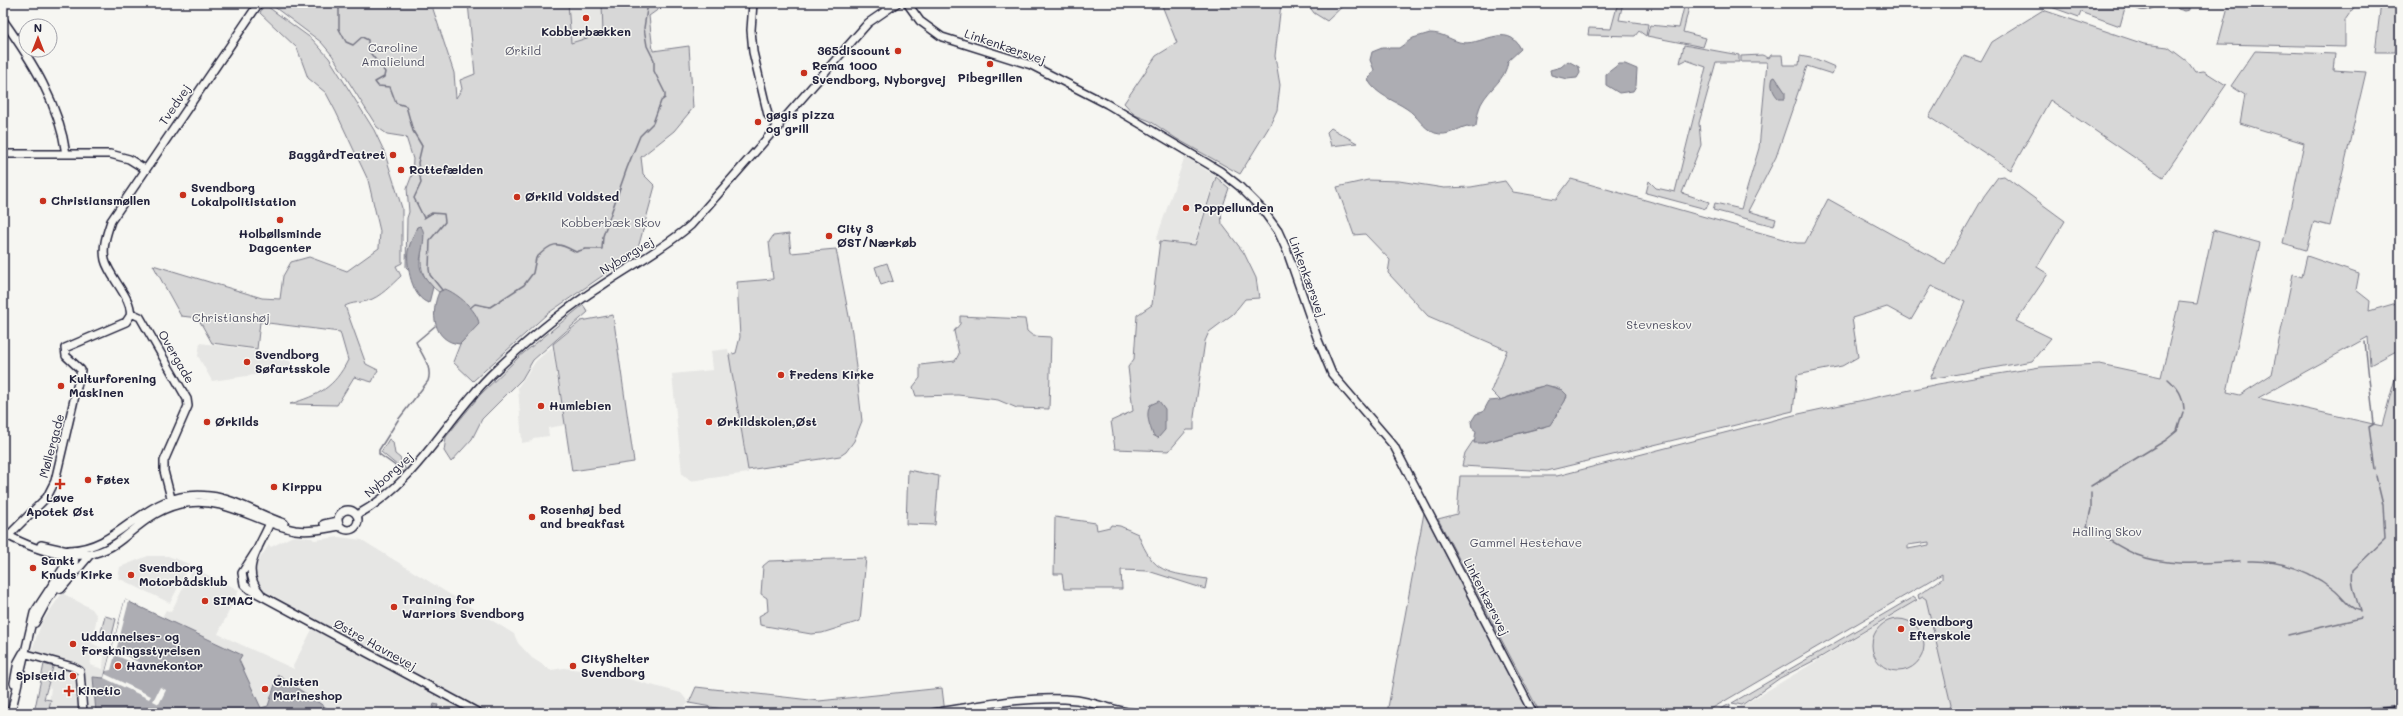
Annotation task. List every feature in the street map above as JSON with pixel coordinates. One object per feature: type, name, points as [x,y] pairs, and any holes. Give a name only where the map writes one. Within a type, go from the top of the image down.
[{"type":"street","name":"Tvedvej","points":[[131,313],[130,305],[117,286],[104,259],[105,242],[111,221],[259,3]]},
{"type":"street","points":[[753,3],[751,30],[753,52],[768,115],[779,127]]},
{"type":"street","name":"Nyborgvej","points":[[357,515],[377,502],[406,477],[430,451],[477,389],[542,329],[602,285],[670,243],[691,225],[779,127],[868,23],[897,3]]},
{"type":"street","name":"Linkenkærsvej","points":[[908,3],[920,21],[942,36],[1031,65],[1136,121],[1220,171],[1239,186],[1262,209],[1278,231],[1287,251],[1318,340],[1332,374],[1394,446],[1533,713]]},
{"type":"street","points":[[3,20],[50,95],[60,122],[67,154]]},
{"type":"street","points":[[3,154],[120,156],[145,169]]},
{"type":"street","name":"Møllergade","points":[[6,534],[44,500],[55,481],[81,370],[66,356],[65,348],[126,322],[131,313]]},
{"type":"street","name":"Overgade","points":[[131,313],[140,317],[185,394],[188,406],[167,452],[164,465],[172,502]]},
{"type":"street","points":[[7,713],[18,662],[23,653],[35,610],[66,564],[71,554],[112,540],[138,516],[172,502],[220,504],[307,531],[339,523]]},
{"type":"street","points":[[6,534],[27,545],[71,554],[90,556],[110,548],[145,520],[172,502]]},
{"type":"street","points":[[345,510],[351,510],[357,515],[357,523],[354,528],[346,530],[339,523],[339,515],[345,510]]},
{"type":"street","name":"Østre Havnevej","points":[[271,521],[251,567],[250,578],[262,595],[479,713]]},
{"type":"street","points":[[27,638],[52,593],[74,565],[71,554]]},
{"type":"street","points":[[36,620],[90,556]]},
{"type":"street","points":[[11,713],[24,663],[23,653]]},
{"type":"street","points":[[23,653],[73,666],[80,671],[83,713]]},
{"type":"street","points":[[933,713],[1012,702],[1056,700],[1085,702],[1134,713]]},
{"type":"street","points":[[2376,713],[2400,711]]},
{"type":"shaded area","name":"Kobberbækken","points":[[568,3],[602,3],[604,33],[571,43]]},
{"type":"shaded area","points":[[2129,3],[2155,3],[2153,8],[2143,10],[2137,9]]},
{"type":"shaded area","points":[[2175,3],[2190,3],[2190,10],[2185,11],[2178,9]]},
{"type":"shaded area","points":[[1430,33],[1442,35],[1459,42],[1467,43],[1493,37],[1508,37],[1515,41],[1521,49],[1508,61],[1507,68],[1501,78],[1481,104],[1476,126],[1473,128],[1467,126],[1444,134],[1435,133],[1423,125],[1407,109],[1376,90],[1368,80],[1374,70],[1370,60],[1372,52],[1382,48],[1399,48],[1413,38]]},
{"type":"shaded area","points":[[1568,61],[1579,67],[1580,73],[1577,78],[1567,79],[1551,75],[1550,70],[1561,67]]},
{"type":"shaded area","points":[[1619,64],[1625,64],[1637,69],[1636,86],[1633,91],[1619,93],[1606,85],[1606,74]]},
{"type":"shaded area","points":[[1775,77],[1785,92],[1785,99],[1779,99],[1774,92],[1772,84],[1773,78]]},
{"type":"shaded area","name":"Poppellunden","points":[[1185,156],[1215,176],[1194,244],[1156,240]]},
{"type":"shaded area","points":[[420,226],[423,229],[424,239],[420,266],[423,275],[433,287],[429,303],[418,295],[409,273],[408,251],[417,227]]},
{"type":"shaded area","points":[[445,289],[461,298],[471,308],[478,319],[479,324],[460,344],[451,342],[444,338],[436,325],[436,300],[439,292]]},
{"type":"shaded area","name":"Svendborg Søfartsskole","points":[[200,343],[269,352],[269,356],[288,359],[296,369],[212,381],[198,356]]},
{"type":"shaded area","name":"Humlebien","points":[[552,347],[565,425],[548,428],[549,436],[533,438],[532,441],[522,443],[518,387],[536,361]]},
{"type":"shaded area","name":"Ørkildskolen,Øst","points":[[728,349],[748,473],[690,481],[682,474],[672,374],[713,370],[711,351]]},
{"type":"shaded area","points":[[1546,385],[1562,390],[1567,395],[1565,401],[1550,425],[1482,443],[1474,443],[1476,431],[1472,428],[1471,422],[1476,414],[1483,412],[1489,401],[1500,400]]},
{"type":"shaded area","points":[[1159,401],[1165,409],[1165,430],[1158,438],[1153,435],[1148,420],[1148,413],[1150,405]]},
{"type":"shaded area","points":[[293,536],[312,538],[314,540],[339,537],[362,540],[514,634],[518,643],[532,658],[551,670],[564,668],[606,673],[681,693],[689,703],[676,713],[447,713],[434,704],[431,713],[334,713],[276,676],[268,706],[262,708],[259,706],[239,660],[242,655],[162,617],[166,610],[171,612],[193,568],[239,590],[218,634],[294,669],[293,666],[317,620],[258,587],[255,571],[258,561],[269,545],[271,547]]},
{"type":"shaded area","points":[[148,556],[168,556],[190,564],[170,603],[118,578],[120,567]]},
{"type":"shaded area","points":[[62,593],[92,609],[97,616],[92,643],[111,653],[104,678],[93,677],[96,713],[41,713],[42,711],[48,711],[51,688],[47,687],[53,667],[44,664],[45,659],[30,655],[42,622]],"holes":[[[93,649],[104,651],[103,669],[90,665]]]},
{"type":"shaded area","name":"Svendborg Efterskole","points":[[1923,597],[1926,599],[1951,705],[1948,713],[1730,713]]},
{"type":"shaded area","points":[[125,600],[242,655],[239,660],[261,708],[268,706],[278,675],[334,713],[96,713],[93,677],[104,678]]},
{"type":"shaded area","points":[[434,704],[438,705],[437,708],[448,711],[447,713],[431,713]]},
{"type":"shaded area","points":[[1068,704],[1090,708],[1105,713],[1068,713]]},
{"type":"green space","points":[[269,3],[431,3],[454,73],[456,98],[462,89],[460,80],[475,74],[468,3],[568,3],[571,43],[603,33],[602,3],[663,3],[663,6],[649,16],[653,51],[689,46],[693,108],[674,131],[641,157],[643,174],[655,186],[637,252],[547,314],[473,381],[453,362],[460,344],[478,324],[478,320],[442,290],[439,292],[431,286],[426,279],[421,266],[424,233],[417,227],[409,250],[408,269],[406,267],[407,218],[409,212],[407,188],[412,175],[413,159],[406,137],[387,134],[377,127],[332,55],[321,42]]},
{"type":"green space","points":[[1161,3],[1281,4],[1275,56],[1280,85],[1277,110],[1269,127],[1240,174],[1177,139],[1150,121],[1135,115],[1124,103],[1156,56],[1177,43]]},
{"type":"green space","points":[[1307,3],[1346,3],[1327,21],[1314,13]]},
{"type":"green space","points":[[1618,3],[1623,3],[1619,20],[1648,24],[1646,36],[1639,31],[1635,36],[1588,35],[1589,28],[1611,29]]},
{"type":"green space","points":[[1685,3],[1690,3],[1683,32],[1706,38],[1703,47],[1647,36],[1650,25],[1679,28]]},
{"type":"green space","points":[[2040,3],[2126,4],[2120,26],[2081,12],[2079,17]]},
{"type":"green space","points":[[2229,3],[2357,3],[2345,20],[2345,47],[2218,44]]},
{"type":"green space","points":[[2381,3],[2400,3],[2400,37],[2394,52],[2375,52]]},
{"type":"green space","name":"Caroline Amalielund","points":[[264,4],[312,39],[329,58],[374,130],[384,151],[402,208],[402,263],[396,266],[401,276],[377,297],[345,306],[366,364],[378,370],[372,382],[354,377],[337,405],[290,404],[317,394],[325,389],[343,370],[348,360],[340,332],[260,322],[257,349],[212,343],[198,318],[181,316],[153,265],[262,298],[280,299],[283,276],[291,262],[309,257],[347,271],[379,248],[380,231],[368,180],[336,112],[326,93],[308,78],[297,48],[260,13]]},
{"type":"green space","points":[[2043,10],[2144,44],[2168,47],[2188,62],[2195,72],[2204,71],[2226,85],[2163,177],[2050,100],[2011,170],[1929,117],[1964,56],[1981,62],[1992,42]]},
{"type":"green space","points":[[1684,45],[1739,55],[1739,62],[1716,62],[1699,123],[1701,145],[1682,193],[1709,202],[1706,209],[1646,193],[1649,181],[1656,188],[1675,192],[1706,67],[1686,60],[1680,63]]},
{"type":"green space","points":[[2255,51],[2335,54],[2333,70],[2366,72],[2330,226],[2314,222],[2306,250],[2283,243],[2304,143],[2240,123],[2245,95],[2231,86]]},
{"type":"green space","points":[[1762,55],[1769,58],[1771,55],[1782,55],[1783,65],[1799,65],[1800,56],[1816,59],[1835,67],[1832,74],[1807,66],[1776,157],[1748,211],[1776,219],[1774,226],[1713,210],[1715,203],[1741,209],[1759,148],[1767,62],[1741,62],[1741,56]]},
{"type":"green space","points":[[1331,128],[1357,143],[1331,146],[1327,132]]},
{"type":"green space","name":"Stevneskov","points":[[2004,176],[2065,221],[2037,267],[2048,274],[2016,321],[2051,338],[2032,361],[1930,379],[1965,302],[1931,286],[1911,320],[1887,307],[1852,318],[1858,357],[1842,366],[1797,375],[1793,411],[1547,471],[1462,466],[1465,453],[1473,441],[1482,443],[1544,427],[1552,422],[1567,397],[1562,390],[1546,386],[1526,390],[1500,400],[1491,391],[1507,350],[1428,316],[1388,273],[1390,260],[1365,234],[1354,235],[1337,187],[1368,180],[1399,181],[1444,188],[1471,187],[1505,181],[1513,192],[1556,199],[1571,179],[1797,243],[1805,243],[1828,199],[1945,264],[1984,196],[1998,177]]},
{"type":"green space","points":[[1216,177],[1229,188],[1221,212],[1222,224],[1244,253],[1256,278],[1259,298],[1245,299],[1233,314],[1209,332],[1205,341],[1194,417],[1194,430],[1187,430],[1169,451],[1115,449],[1111,421],[1133,411],[1128,367],[1134,359],[1137,315],[1152,305],[1160,241],[1195,245]]},
{"type":"green space","name":"Halling Skov","points":[[2213,230],[2260,243],[2227,392],[2240,395],[2272,374],[2293,274],[2302,277],[2307,256],[2359,274],[2356,290],[2370,301],[2369,311],[2400,302],[2400,349],[2370,365],[2368,337],[2258,398],[2382,426],[2400,360],[2400,706],[2295,713],[1948,713],[1951,705],[1926,599],[1923,597],[1919,599],[1918,595],[1942,579],[1942,574],[1704,713],[1540,713],[1438,519],[1457,514],[1460,476],[1557,476],[1794,415],[1938,384],[2040,367],[2100,364],[2161,377],[2179,302],[2197,304]],"holes":[[[1929,542],[1929,545],[1908,549],[1908,545]]]},
{"type":"green space","points":[[789,234],[791,253],[836,249],[852,332],[862,421],[854,441],[846,452],[840,456],[748,470],[729,355],[736,353],[740,337],[737,282],[773,279],[769,242],[773,236]]},
{"type":"green space","points":[[887,263],[893,281],[881,285],[875,267]]},
{"type":"green space","points":[[583,305],[588,312],[533,360],[522,379],[482,419],[472,439],[451,462],[444,451],[446,437],[480,395],[520,356]]},
{"type":"green space","points":[[613,315],[634,462],[572,471],[553,344],[581,321]]},
{"type":"green space","points":[[960,316],[1025,319],[1027,331],[1033,336],[1051,337],[1049,409],[1017,408],[998,400],[958,395],[916,396],[913,387],[920,378],[920,365],[955,361],[959,354],[954,331],[960,324]]},
{"type":"green space","points":[[389,439],[393,442],[395,454],[400,458],[406,470],[399,473],[398,466],[381,452]]},
{"type":"green space","points":[[908,470],[939,476],[935,525],[906,524]]},
{"type":"green space","name":"Gammel Hestehave","points":[[1424,513],[1427,516],[1531,713],[1387,713]]},
{"type":"green space","points":[[1055,517],[1096,523],[1097,530],[1110,527],[1111,525],[1120,526],[1138,534],[1150,557],[1156,564],[1164,569],[1182,575],[1207,579],[1205,589],[1148,571],[1121,570],[1122,589],[1064,589],[1062,574],[1054,574]]},
{"type":"green space","points":[[866,558],[860,621],[822,633],[811,634],[760,625],[759,616],[768,611],[767,598],[761,594],[763,566],[769,561]]},
{"type":"green space","points":[[1913,597],[1917,600],[1819,658],[1780,678],[1742,705],[1732,703]]},
{"type":"green space","points":[[105,616],[116,619],[112,635],[101,632]]},
{"type":"green space","points":[[1893,619],[1903,619],[1912,623],[1920,631],[1924,640],[1924,650],[1920,659],[1912,667],[1903,671],[1893,671],[1884,667],[1876,659],[1872,650],[1872,640],[1876,631],[1884,623]]},
{"type":"green space","points":[[44,664],[53,667],[44,699],[51,700],[48,711],[34,713]]},
{"type":"green space","points":[[696,687],[819,701],[942,688],[945,713],[744,713],[689,703]]},
{"type":"green space","points":[[1730,704],[1730,713],[1713,713]]},
{"type":"pier","points":[[125,600],[129,601],[116,651],[152,669],[151,671],[115,655],[111,670],[106,671]]},
{"type":"pier","points":[[105,674],[151,696],[149,699],[104,678]]},
{"type":"pier","points":[[160,687],[166,690],[159,704],[153,701]]},
{"type":"waterway","points":[[339,3],[339,29],[346,42],[353,45],[362,37],[368,40],[368,50],[385,72],[384,77],[375,82],[378,86],[390,87],[396,103],[406,106],[413,131],[422,146],[418,163],[421,183],[414,198],[424,218],[432,213],[444,214],[445,222],[430,240],[429,269],[430,275],[442,290]]},
{"type":"waterway","points":[[470,308],[475,304],[490,307],[524,285],[533,273],[536,258],[551,246],[559,245],[576,252],[585,249],[602,249],[603,236],[640,136],[653,123],[661,101],[665,98],[665,93],[654,71],[654,60],[647,46],[644,28],[648,3]]},
{"type":"waterway","points":[[398,472],[397,467],[379,454],[379,450],[398,420],[428,381],[428,366],[416,342],[435,326]]},
{"type":"waterway","points":[[2365,342],[2374,424],[2369,427],[2375,470]]},
{"type":"waterway","points":[[2168,379],[2179,392],[2184,409]]},
{"type":"waterway","points":[[2091,486],[2166,440],[2177,431],[2183,412]]},
{"type":"waterway","points":[[2360,612],[2352,581],[2353,570],[2385,539],[2383,505],[2376,476]]},
{"type":"waterway","points":[[2091,493],[2091,509],[2087,526],[2111,542],[2130,552],[2149,559],[2175,563],[2240,561]]},
{"type":"waterway","points":[[2248,561],[2271,562],[2304,571],[2314,576],[2337,593],[2352,608],[2360,611]]},
{"type":"waterway","points":[[2288,635],[2361,618]]},
{"type":"place","name":"Kobberbækken","points":[[586,18]]},
{"type":"place","name":"365discount","points":[[898,51]]},
{"type":"place","name":"Pibegrillen","points":[[990,64]]},
{"type":"place","name":"Rema 1000 Svendborg, Nyborgvej","points":[[804,73]]},
{"type":"place","name":"gøgis pizza og grill","points":[[758,122]]},
{"type":"place","name":"BaggårdTeatret","points":[[393,155]]},
{"type":"place","name":"Rottefælden","points":[[401,170]]},
{"type":"place","name":"Svendborg Lokalpolitistation","points":[[183,195]]},
{"type":"place","name":"Ørkild Voldsted","points":[[517,197]]},
{"type":"place","name":"Christiansmøllen","points":[[43,201]]},
{"type":"place","name":"Poppellunden","points":[[1186,208]]},
{"type":"place","name":"Holbøllsminde Dagcenter","points":[[280,220]]},
{"type":"place","name":"City 3 ØST/Nærkøb","points":[[829,236]]},
{"type":"place","name":"Svendborg Søfartsskole","points":[[247,362]]},
{"type":"place","name":"Fredens Kirke","points":[[781,375]]},
{"type":"place","name":"Kulturforening Maskinen","points":[[61,386]]},
{"type":"place","name":"Humlebien","points":[[541,406]]},
{"type":"place","name":"Ørkilds","points":[[207,422]]},
{"type":"place","name":"Ørkildskolen,Øst","points":[[709,422]]},
{"type":"place","name":"Føtex","points":[[88,480]]},
{"type":"place","name":"Løve Apotek Øst","points":[[60,484]]},
{"type":"place","name":"Kirppu","points":[[274,487]]},
{"type":"place","name":"Rosenhøj bed and breakfast","points":[[532,517]]},
{"type":"place","name":"Sankt Knuds Kirke","points":[[33,568]]},
{"type":"place","name":"Svendborg Motorbådsklub","points":[[131,575]]},
{"type":"place","name":"SIMAC","points":[[205,601]]},
{"type":"place","name":"Training for Warriors Svendborg","points":[[394,607]]},
{"type":"place","name":"Svendborg Efterskole","points":[[1901,629]]},
{"type":"place","name":"Uddannelses- og Forskningsstyrelsen","points":[[73,644]]},
{"type":"place","name":"Havnekontor","points":[[118,666]]},
{"type":"place","name":"CityShelter Svendborg","points":[[573,666]]},
{"type":"place","name":"Spisetid","points":[[73,676]]},
{"type":"place","name":"Gnisten Marineshop","points":[[265,689]]},
{"type":"place","name":"Kinetic","points":[[69,691]]},
{"type":"park label","name":"Ørkild","points":[[523,51]]},
{"type":"park label","name":"Kobberbæk Skov","points":[[611,223]]},
{"type":"park label","name":"Christianshøj","points":[[231,318]]}]
